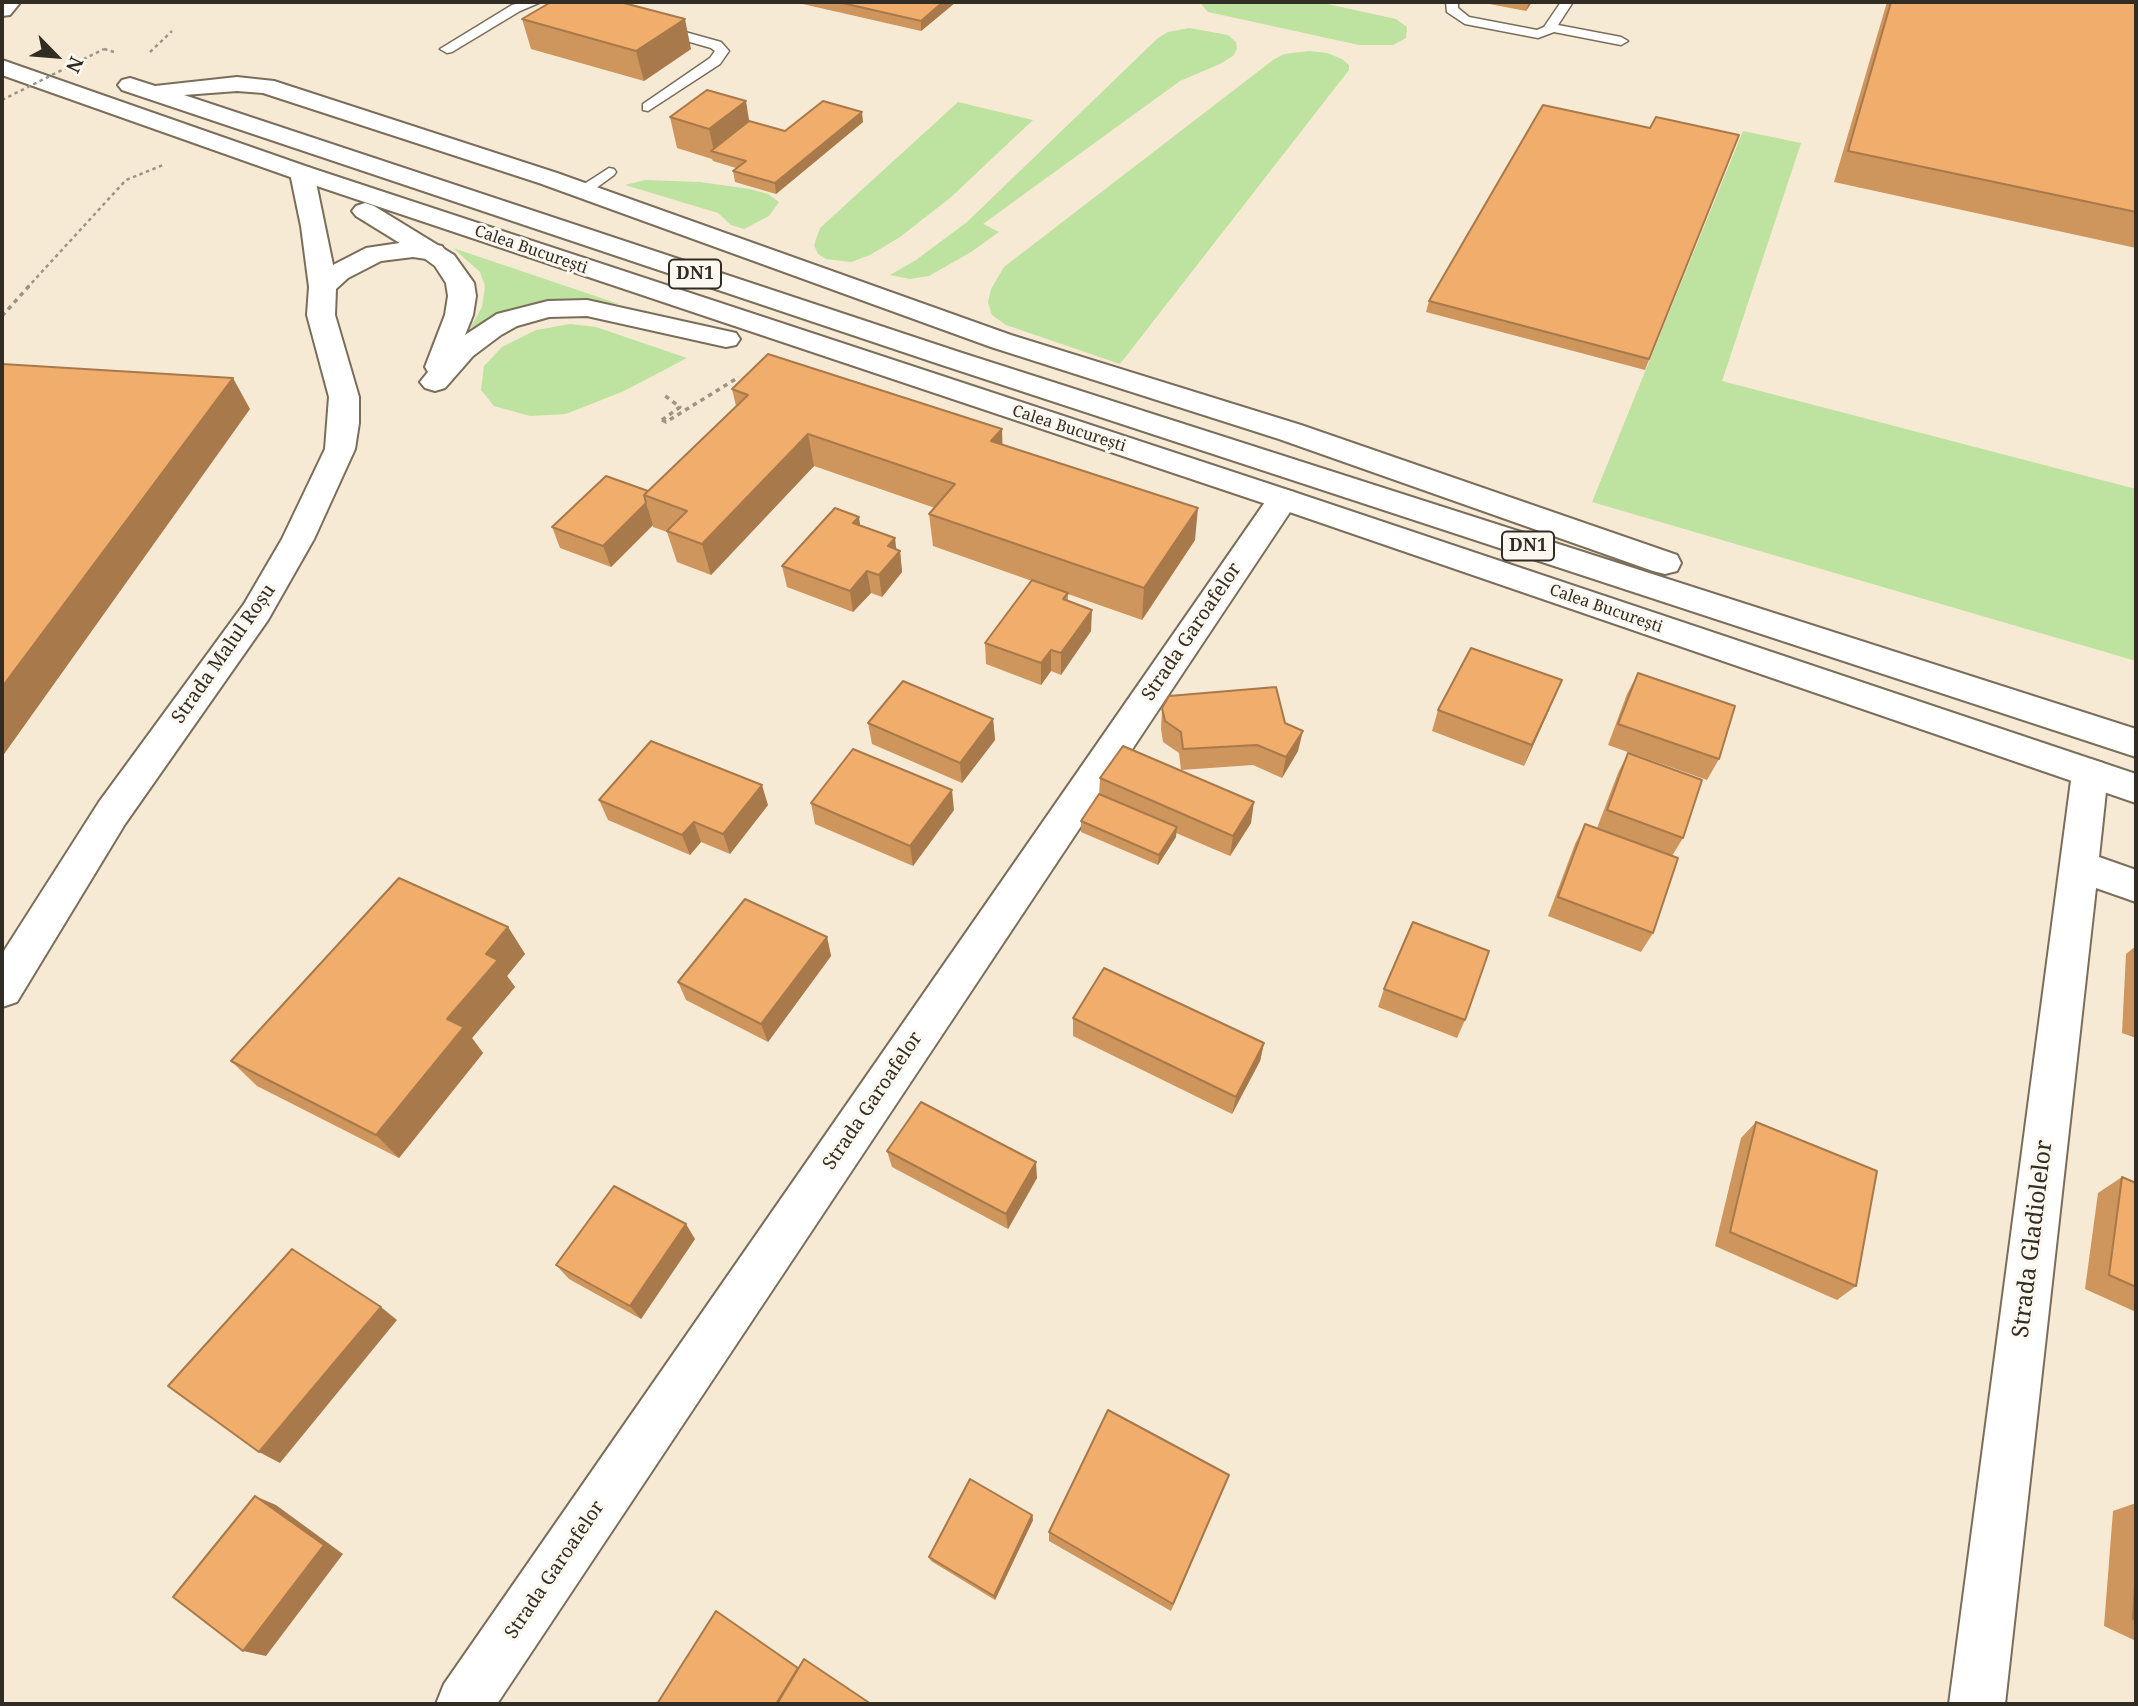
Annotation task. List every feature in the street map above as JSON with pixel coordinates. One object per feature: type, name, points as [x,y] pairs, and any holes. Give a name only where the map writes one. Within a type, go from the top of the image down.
[{"type":"main road","name":"Calea București","points":[[2,67],[215,144],[1283,499],[2111,750]]},
{"type":"main road","name":"Calea București","points":[[108,78],[2111,750],[2136,789]]},
{"type":"main road","points":[[145,90],[237,84],[266,86],[583,191],[805,268],[1001,341],[1290,432],[1955,663],[2048,702],[2111,750]]},
{"type":"main road","points":[[302,173],[433,251],[453,271],[460,283],[462,296],[459,315],[443,353],[435,382],[463,350],[491,329],[528,314],[568,307],[606,311],[925,382]]},
{"type":"main road","name":"Strada Malul Roșu","points":[[2,989],[112,813],[281,573],[340,449],[344,397],[321,315],[323,287],[314,226],[302,173]]},
{"type":"main road","points":[[323,287],[339,272],[375,254],[403,250],[433,251]]},
{"type":"main road","name":"Strada Garoafelor","points":[[464,1704],[1283,499]]},
{"type":"main road","name":"Strada Gladiolelor","points":[[1978,1704],[2078,865],[2111,750]]},
{"type":"main road","points":[[2078,865],[2136,886]]},
{"type":"lane","points":[[447,49],[516,8],[535,2]]},
{"type":"lane","points":[[1452,2],[1449,5],[1454,13],[1472,22],[1531,33],[1545,33],[1567,2]]},
{"type":"lane","points":[[648,107],[715,61],[722,51],[716,45],[650,27]]},
{"type":"lane","points":[[1551,27],[1621,41]]},
{"type":"lane","points":[[583,191],[609,172]]},
{"type":"path","points":[[149,53],[172,32]]},
{"type":"path","points":[[2,100],[104,49]]},
{"type":"path","points":[[2,316],[126,180],[215,144]]},
{"type":"path","points":[[664,395],[680,407],[662,420],[666,422],[741,376]]},
{"type":"green space","points":[[1199,2],[1318,2],[1396,19],[1407,27],[1406,38],[1393,45],[1359,45],[1208,12]]},
{"type":"green space","points":[[1189,28],[1228,35],[1236,42],[1237,49],[1233,56],[1220,64],[1180,81],[983,224],[999,232],[971,252],[929,276],[910,279],[890,275],[916,260],[967,222],[1158,38],[1168,32]]},
{"type":"green space","points":[[1309,51],[1327,53],[1342,59],[1349,65],[1349,70],[1120,364],[1006,325],[992,315],[988,302],[991,289],[1004,267],[1273,60],[1284,54]]},
{"type":"green space","points":[[958,102],[1033,120],[950,198],[900,237],[870,255],[851,262],[826,259],[818,254],[814,245],[820,228]]},
{"type":"green space","points":[[1743,131],[1801,143],[1722,381],[2136,489],[2136,661],[1592,502]]},
{"type":"green space","points":[[645,180],[700,182],[750,189],[768,194],[779,202],[769,216],[744,229],[731,225],[718,213],[625,185]]},
{"type":"green space","points":[[453,248],[619,304],[552,302],[519,308],[470,328],[482,307],[485,286],[480,272]]},
{"type":"green space","points":[[570,324],[596,327],[687,358],[624,391],[566,414],[530,416],[494,406],[481,390],[484,366],[502,347],[536,330]]},
{"type":"building","points":[[551,2],[620,2],[685,19],[636,51],[522,19]]},
{"type":"building","points":[[838,2],[943,2],[921,21]]},
{"type":"building","points":[[1891,2],[2136,2],[2136,212],[1848,151]]},
{"type":"building","points":[[707,90],[746,101],[709,129],[670,117]]},
{"type":"building","points":[[823,101],[862,112],[775,183],[733,171],[746,161],[711,151],[749,121],[785,131]]},
{"type":"building","points":[[1543,105],[1650,128],[1656,117],[1739,135],[1649,359],[1429,301]]},
{"type":"building","points":[[768,354],[1002,429],[991,441],[1198,508],[1144,588],[929,514],[955,484],[808,434],[702,544],[667,531],[687,511],[644,495],[748,395],[732,389]]},
{"type":"building","points":[[2,364],[233,378],[2,687]]},
{"type":"building","points":[[606,476],[648,491],[644,495],[646,503],[603,546],[552,527]]},
{"type":"building","points":[[835,508],[859,517],[853,523],[895,538],[888,546],[900,551],[879,575],[867,571],[850,591],[782,566]]},
{"type":"building","points":[[1032,580],[1068,593],[1063,599],[1092,610],[1061,653],[1051,650],[1041,663],[985,643]]},
{"type":"building","points":[[1471,648],[1562,680],[1532,745],[1438,710]]},
{"type":"building","points":[[1638,673],[1735,706],[1719,759],[1618,724]]},
{"type":"building","points":[[903,681],[993,719],[960,763],[868,723]]},
{"type":"building","points":[[1276,687],[1285,723],[1303,731],[1286,757],[1257,745],[1183,749],[1181,732],[1165,721],[1162,708],[1169,696]]},
{"type":"building","points":[[651,741],[762,785],[723,834],[694,822],[682,835],[599,800]]},
{"type":"building","points":[[1123,746],[1254,802],[1233,836],[1100,778]]},
{"type":"building","points":[[853,749],[952,790],[910,846],[811,803]]},
{"type":"building","points":[[1628,753],[1702,780],[1683,838],[1607,810]]},
{"type":"building","points":[[1099,794],[1177,827],[1159,855],[1081,821]]},
{"type":"building","points":[[1585,824],[1678,858],[1653,933],[1558,897]]},
{"type":"building","points":[[399,878],[508,927],[486,954],[498,960],[447,1019],[464,1027],[376,1135],[231,1061]]},
{"type":"building","points":[[745,899],[827,937],[761,1024],[678,982]]},
{"type":"building","points":[[1413,922],[1489,951],[1465,1020],[1384,989]]},
{"type":"building","points":[[1104,968],[1264,1043],[1236,1097],[1073,1018]]},
{"type":"building","points":[[921,1102],[1036,1162],[1006,1214],[887,1151]]},
{"type":"building","points":[[1756,1122],[1877,1171],[1856,1286],[1730,1232]]},
{"type":"building","points":[[2122,1177],[2136,1183],[2136,1287],[2109,1275]]},
{"type":"building","points":[[614,1186],[686,1224],[630,1306],[556,1265]]},
{"type":"building","points":[[292,1249],[381,1307],[259,1452],[168,1386]]},
{"type":"building","points":[[1108,1410],[1229,1475],[1173,1604],[1049,1532]]},
{"type":"building","points":[[970,1479],[1032,1515],[994,1596],[929,1557]]},
{"type":"building","points":[[255,1496],[324,1545],[243,1651],[173,1597]]},
{"type":"building","points":[[2136,1568],[2136,1621],[2133,1619]]},
{"type":"building","points":[[716,1611],[798,1668],[776,1704],[657,1704]]},
{"type":"building","points":[[804,1659],[871,1704],[777,1704]]}]
